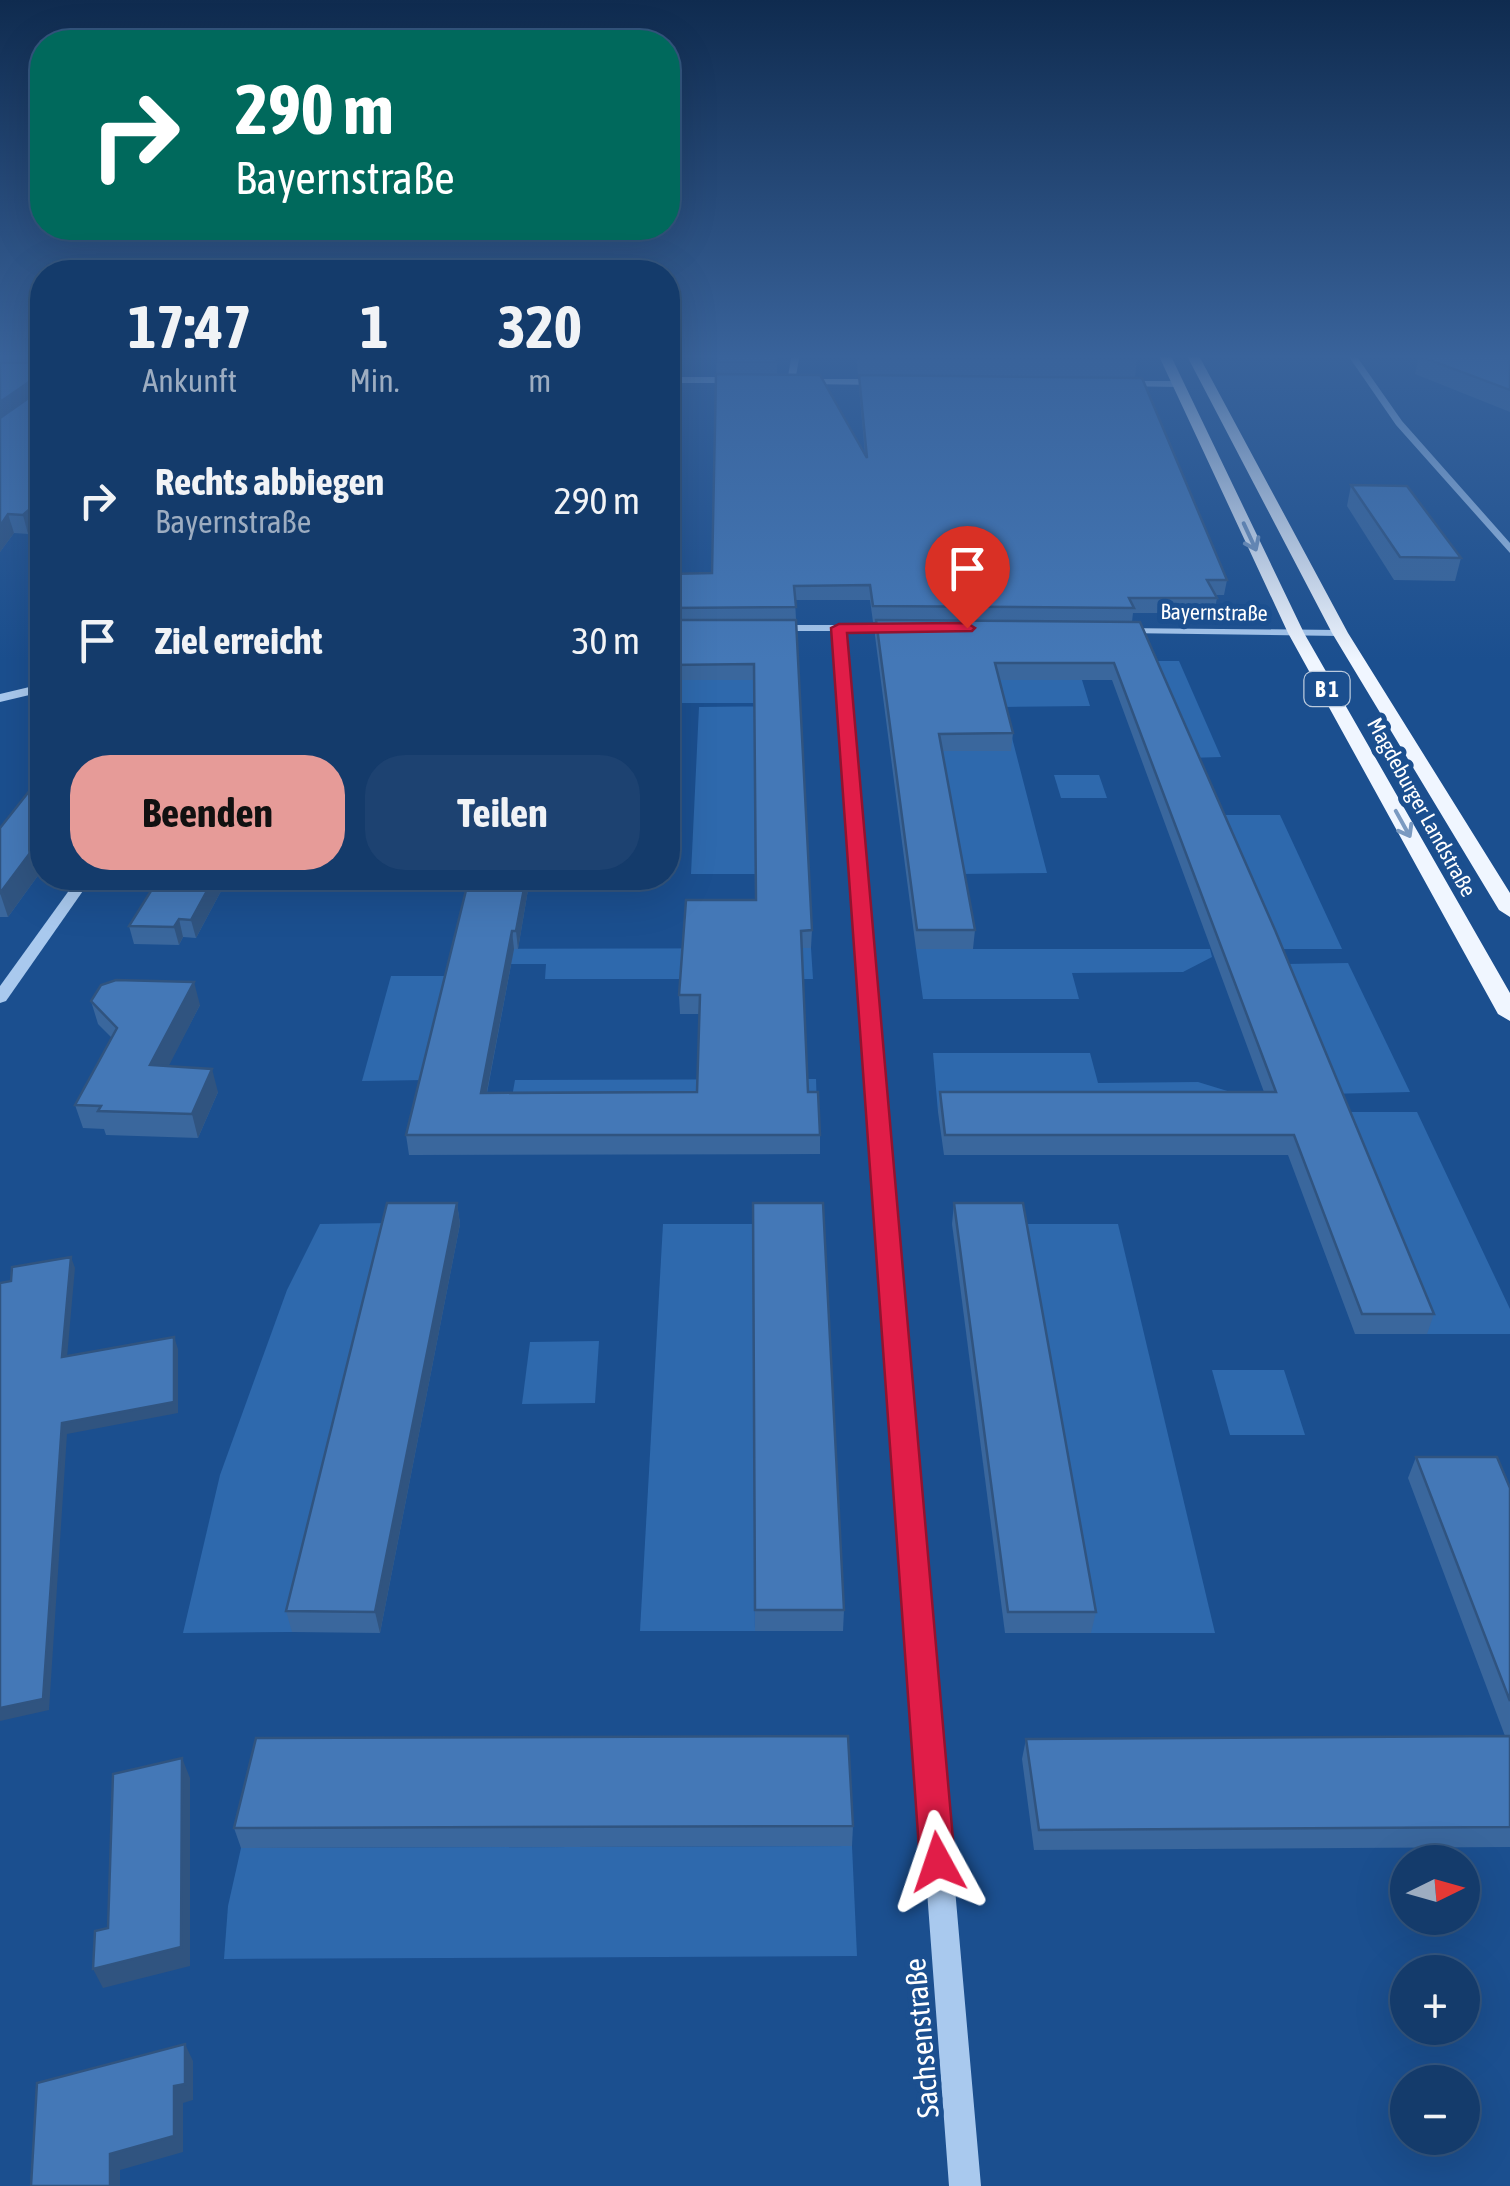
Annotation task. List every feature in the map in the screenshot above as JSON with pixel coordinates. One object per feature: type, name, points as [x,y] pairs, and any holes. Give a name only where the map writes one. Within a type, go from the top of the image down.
[{"type":"main road","name":"Magdeburger Landstraße","points":[[1211,456],[1296,633],[1510,1014]]},
{"type":"main road","name":"Magdeburger Landstraße","points":[[1246,456],[1340,633],[1510,910]]},
{"type":"street","points":[[1428,456],[1510,550]]},
{"type":"street","points":[[766,628],[907,628]]},
{"type":"street","name":"Sachsenstraße","points":[[839,628],[966,2186]]},
{"type":"street","name":"Bayernstraße","points":[[1107,630],[1340,633]]},
{"type":"street","points":[[0,698],[30,691]]},
{"type":"street","points":[[0,998],[76,890]]},
{"type":"shaded area","points":[[1148,661],[1179,661],[1221,757],[1188,758]]},
{"type":"shaded area","points":[[680,680],[799,680],[800,703],[680,703]]},
{"type":"shaded area","points":[[881,680],[1082,680],[1090,706],[1004,707],[1047,873],[960,874]]},
{"type":"shaded area","points":[[800,706],[754,711],[755,874],[691,874],[699,707]]},
{"type":"shaded area","points":[[1054,775],[1099,775],[1107,798],[1061,798]]},
{"type":"shaded area","points":[[1215,815],[1280,815],[1342,949],[1270,949]]},
{"type":"shaded area","points":[[811,948],[813,979],[545,979],[546,964],[454,964],[458,949]]},
{"type":"shaded area","points":[[916,949],[1210,949],[1212,957],[1183,972],[1072,973],[1079,999],[923,999]]},
{"type":"shaded area","points":[[1348,963],[1410,1092],[1285,1095],[1229,965]]},
{"type":"shaded area","points":[[391,976],[450,976],[426,1080],[362,1081]]},
{"type":"shaded area","points":[[933,1053],[1090,1053],[1098,1083],[1198,1082],[1260,1101],[938,1112]]},
{"type":"shaded area","points":[[816,1079],[817,1111],[512,1097],[515,1080]]},
{"type":"shaded area","points":[[1335,1112],[1417,1112],[1510,1309],[1510,1334],[1427,1334]]},
{"type":"shaded area","points":[[391,1223],[292,1632],[183,1633],[220,1475],[287,1290],[320,1224]]},
{"type":"shaded area","points":[[663,1224],[753,1224],[755,1631],[640,1631]]},
{"type":"shaded area","points":[[1020,1224],[1118,1224],[1215,1633],[1091,1633]]},
{"type":"shaded area","points":[[599,1341],[595,1403],[522,1404],[530,1342]]},
{"type":"shaded area","points":[[1212,1370],[1284,1370],[1305,1435],[1230,1435]]},
{"type":"shaded area","points":[[852,1846],[857,1956],[224,1959],[228,1906],[241,1848]]},
{"type":"building","points":[[0,456],[30,456],[30,509],[23,515],[8,514],[0,526]]},
{"type":"building","points":[[714,456],[1175,456],[1227,580],[1207,580],[1217,598],[1129,598],[1134,608],[873,606],[870,585],[794,586],[796,607],[680,608],[680,574],[712,573]]},
{"type":"building","points":[[1351,485],[1407,486],[1461,558],[1400,557]]},
{"type":"building","points":[[680,620],[796,620],[812,930],[801,931],[808,1092],[818,1092],[820,1135],[406,1135],[466,890],[524,890],[516,931],[512,931],[481,1093],[697,1092],[700,995],[679,995],[686,900],[756,900],[754,664],[680,665]]},
{"type":"building","points":[[876,620],[1140,622],[1275,930],[1434,1314],[1362,1314],[1294,1135],[945,1135],[940,1092],[1276,1092],[1114,663],[995,663],[1013,733],[939,734],[975,930],[917,930]]},
{"type":"building","points":[[30,790],[30,853],[0,893],[0,828]]},
{"type":"building","points":[[152,890],[207,890],[191,920],[179,919],[174,927],[129,926]]},
{"type":"building","points":[[116,980],[194,982],[150,1065],[212,1069],[192,1114],[98,1111],[101,1106],[75,1105],[117,1028],[91,1001],[101,985]]},
{"type":"building","points":[[387,1203],[457,1203],[375,1612],[286,1611]]},
{"type":"building","points":[[753,1203],[823,1203],[844,1610],[755,1610]]},
{"type":"building","points":[[954,1203],[1023,1203],[1096,1612],[1008,1612]]},
{"type":"building","points":[[71,1257],[62,1357],[174,1337],[174,1402],[62,1423],[43,1699],[0,1708],[0,1283],[11,1281],[12,1267]]},
{"type":"building","points":[[1416,1457],[1497,1457],[1510,1488],[1510,1701]]},
{"type":"building","points":[[848,1736],[853,1826],[234,1828],[256,1738]]},
{"type":"building","points":[[1510,1736],[1510,1827],[1039,1830],[1026,1739]]},
{"type":"building","points":[[182,1758],[181,1947],[93,1969],[95,1931],[108,1928],[113,1774]]},
{"type":"building","points":[[185,2044],[185,2084],[174,2086],[174,2136],[110,2154],[110,2186],[31,2186],[37,2083]]},
{"type":"route","points":[[938,1862],[839,628],[967,628]]}]
